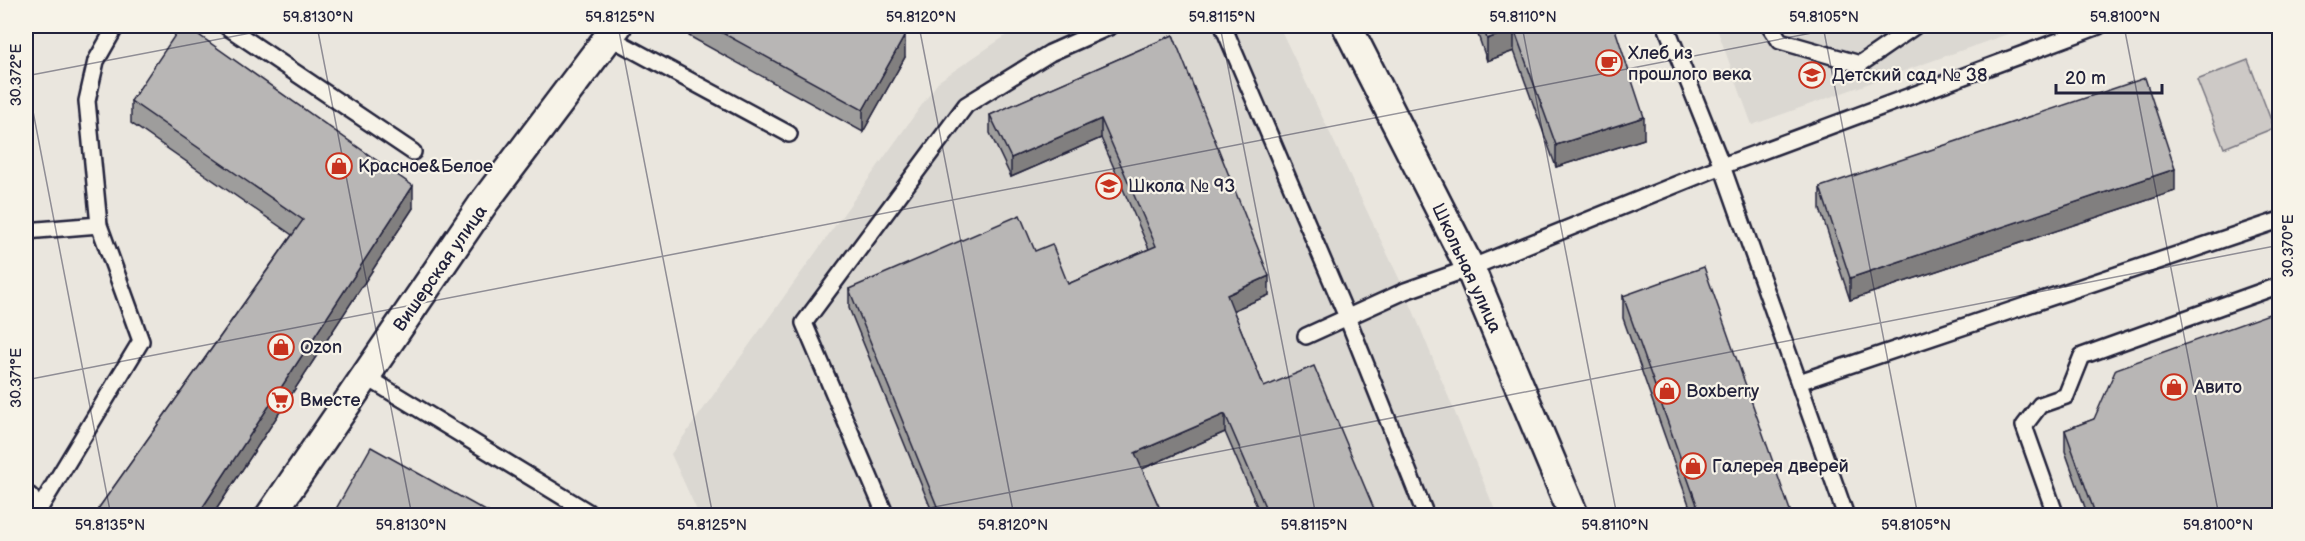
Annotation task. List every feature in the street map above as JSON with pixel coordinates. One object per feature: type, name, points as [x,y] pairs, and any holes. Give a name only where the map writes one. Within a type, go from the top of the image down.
[{"type":"street","name":"Школьная улица","points":[[1347,26],[1470,268],[1574,516]]},
{"type":"street","name":"Вишерская улица","points":[[270,516],[485,201],[613,31]]},
{"type":"street","points":[[26,501],[33,516]]},
{"type":"lane","points":[[33,516],[141,341],[99,225],[87,101],[96,62],[116,26]]},
{"type":"lane","points":[[226,26],[413,152]]},
{"type":"lane","points":[[886,516],[804,322],[966,105],[1050,53],[1111,26]]},
{"type":"lane","points":[[1223,26],[1347,317],[1426,516]]},
{"type":"lane","points":[[1666,26],[1722,166],[1846,516]]},
{"type":"lane","points":[[1770,26],[1780,41],[1860,64],[1914,26]]},
{"type":"lane","points":[[1306,336],[1405,291],[1470,268],[1722,166],[2099,26]]},
{"type":"lane","points":[[613,31],[789,134]]},
{"type":"lane","points":[[1799,382],[2280,220]]},
{"type":"lane","points":[[26,231],[99,225]]},
{"type":"lane","points":[[2056,516],[2024,426],[2040,405],[2066,396],[2082,356],[2280,285]]},
{"type":"lane","points":[[364,376],[588,512]]},
{"type":"shaded area","name":"Школа № 93","points":[[1020,26],[1279,26],[1405,291],[1497,515],[699,515],[671,454],[939,81]]},
{"type":"shaded area","name":"Детский сад № 38","points":[[1716,26],[2030,26],[1752,125]]},
{"type":"shaded area","points":[[2248,60],[2274,128],[2224,148],[2197,80]]},
{"type":"building","points":[[181,26],[186,26],[413,186],[197,516],[107,516],[98,509],[303,220],[131,101]]},
{"type":"building","points":[[710,26],[887,26],[905,35],[863,110]]},
{"type":"building","points":[[1483,26],[1614,26],[1644,117],[1556,145],[1514,29],[1487,39]]},
{"type":"building","points":[[1173,35],[1269,276],[1227,295],[1264,387],[1314,366],[1377,516],[1269,516],[1225,414],[1135,453],[1163,516],[941,516],[849,289],[1020,215],[1035,251],[1052,244],[1068,284],[1156,246],[1101,119],[1011,158],[990,115]]},
{"type":"building","points":[[2145,78],[2175,169],[1850,278],[1820,187]]},
{"type":"building","points":[[1704,267],[1792,516],[1701,516],[1623,296]]},
{"type":"building","points":[[2280,310],[2280,516],[2096,516],[2065,430],[2094,419],[2116,369]]},
{"type":"building","points":[[371,447],[495,516],[332,516]]},
{"type":"place","name":"Хлеб из прошлого века","points":[[1609,63]]},
{"type":"place","name":"Детский сад № 38","points":[[1812,75]]},
{"type":"place","name":"Красное&Белое","points":[[339,166]]},
{"type":"place","name":"Школа № 93","points":[[1109,186]]},
{"type":"place","name":"Ozon","points":[[281,347]]},
{"type":"place","name":"Авито","points":[[2174,387]]},
{"type":"place","name":"Boxberry","points":[[1667,391]]},
{"type":"place","name":"Вместе","points":[[280,400]]},
{"type":"place","name":"Галерея дверей","points":[[1693,466]]}]
